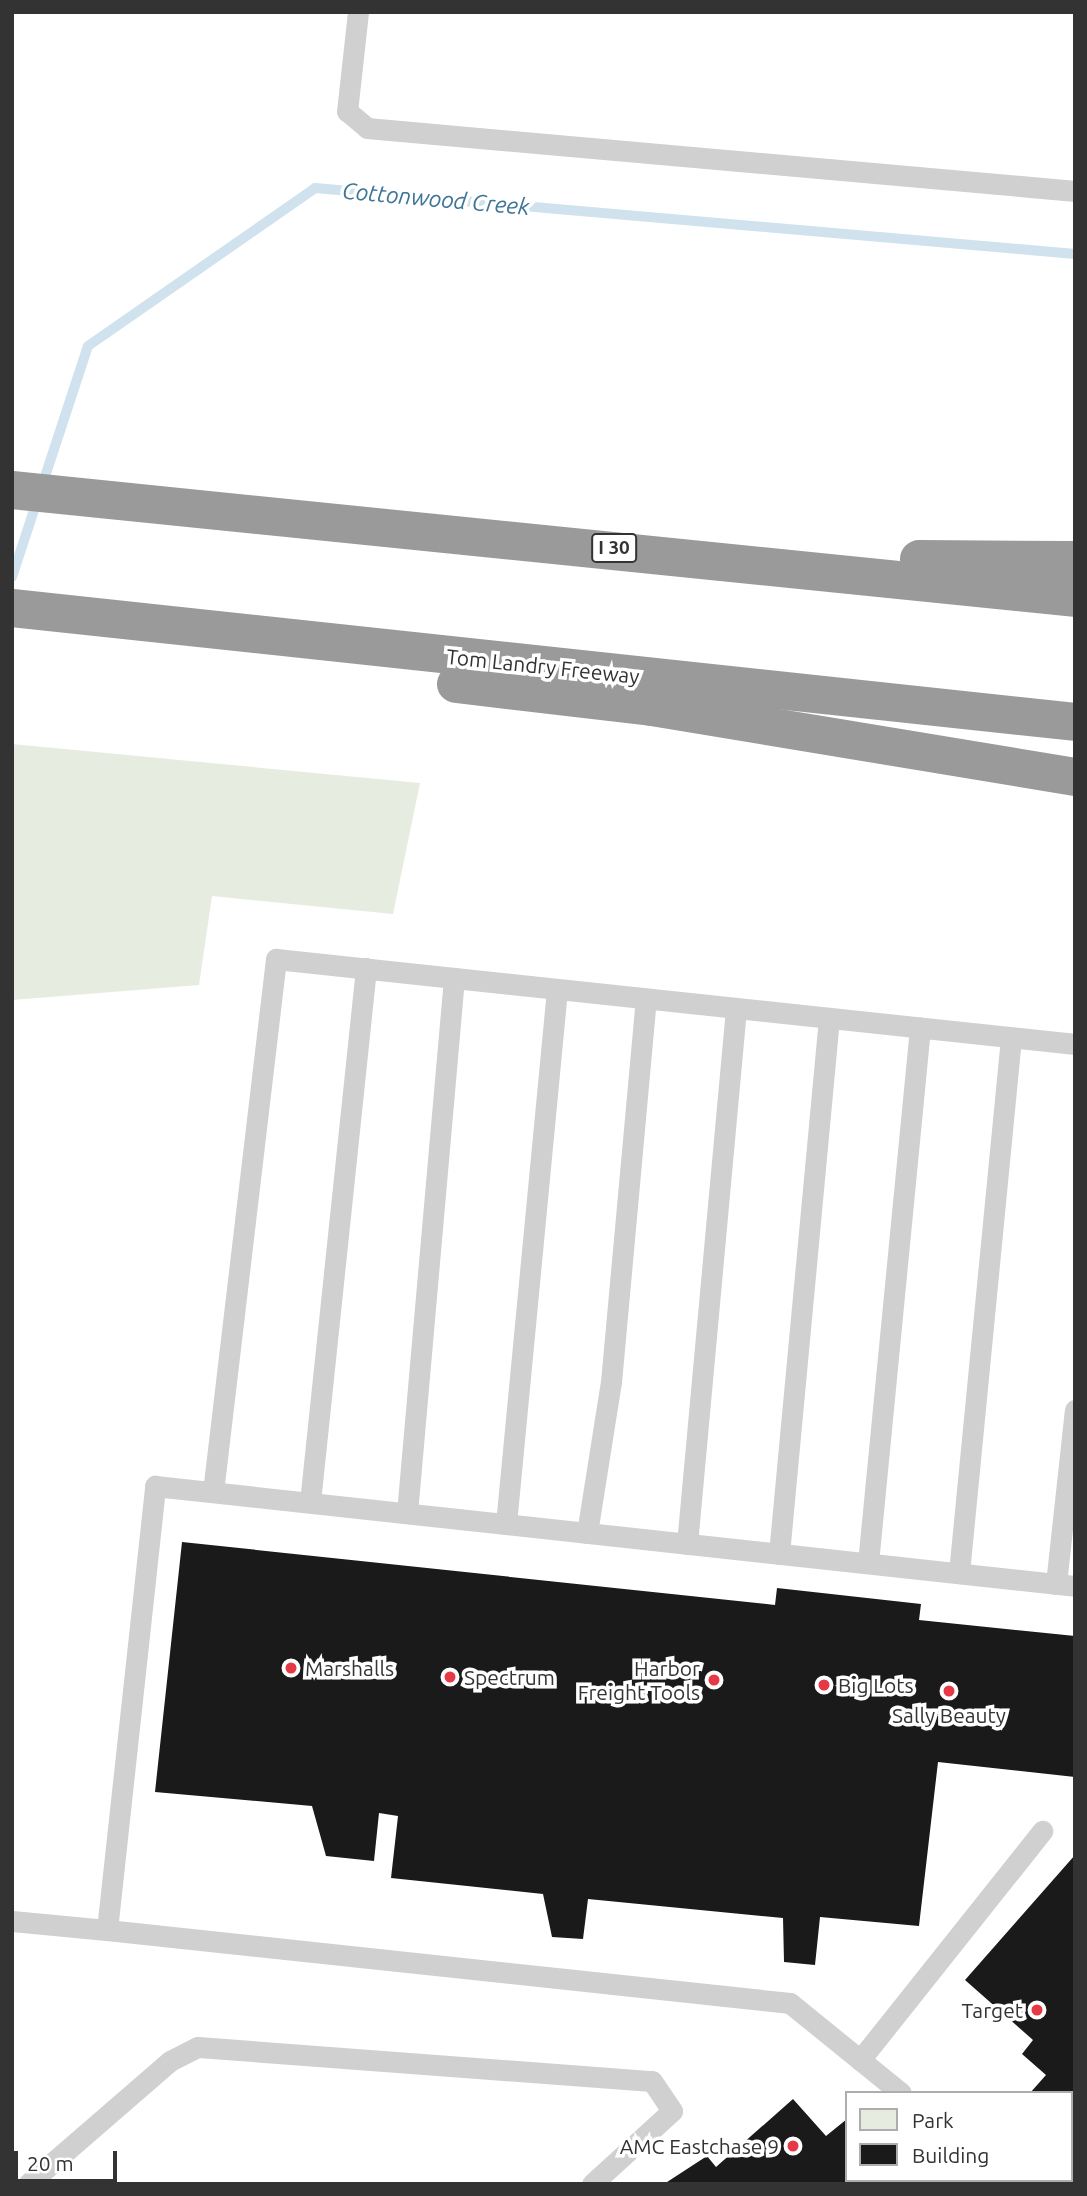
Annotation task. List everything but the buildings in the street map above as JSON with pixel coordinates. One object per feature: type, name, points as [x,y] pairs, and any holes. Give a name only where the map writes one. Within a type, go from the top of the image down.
[{"type":"highway","name":"I 30","points":[[12,490],[152,506],[709,557],[1075,598]]},
{"type":"highway","points":[[709,557],[1075,560]]},
{"type":"highway","name":"Tom Landry Freeway","points":[[12,608],[188,629],[1075,722]]},
{"type":"highway","points":[[188,629],[270,661],[652,707],[1075,777]]},
{"type":"lane","points":[[358,12],[347,111],[367,128],[1075,191]]},
{"type":"lane","points":[[214,1492],[276,959],[1075,1044]]},
{"type":"lane","points":[[310,1502],[366,968]]},
{"type":"lane","points":[[407,1513],[454,978]]},
{"type":"lane","points":[[506,1524],[557,989]]},
{"type":"lane","points":[[587,1533],[611,1382],[646,999]]},
{"type":"lane","points":[[687,1544],[736,1009]]},
{"type":"lane","points":[[779,1554],[829,1018]]},
{"type":"lane","points":[[868,1563],[920,1028]]},
{"type":"lane","points":[[959,1573],[1012,1038]]},
{"type":"lane","points":[[107,1930],[155,1486],[1065,1585],[1075,1409]]},
{"type":"lane","points":[[860,2060],[1042,1831]]},
{"type":"lane","points":[[12,1920],[790,2003],[899,2091]]},
{"type":"lane","points":[[28,2184],[170,2061],[198,2048],[652,2081],[672,2111],[592,2184]]},
{"type":"green space","points":[[12,744],[420,783],[393,914],[212,896],[199,985],[12,1000]]},
{"type":"waterway","name":"Cottonwood Creek","points":[[12,577],[88,346],[315,188],[1075,254]]},
{"type":"place","name":"Marshalls","points":[[291,1668]]},
{"type":"place","name":"Spectrum","points":[[450,1677]]},
{"type":"place","name":"Harbor Freight Tools","points":[[714,1680]]},
{"type":"place","name":"Big Lots","points":[[824,1685]]},
{"type":"place","name":"Sally Beauty","points":[[949,1691]]},
{"type":"place","name":"Target","points":[[1037,2010]]},
{"type":"place","name":"AMC Eastchase 9","points":[[793,2146]]}]
